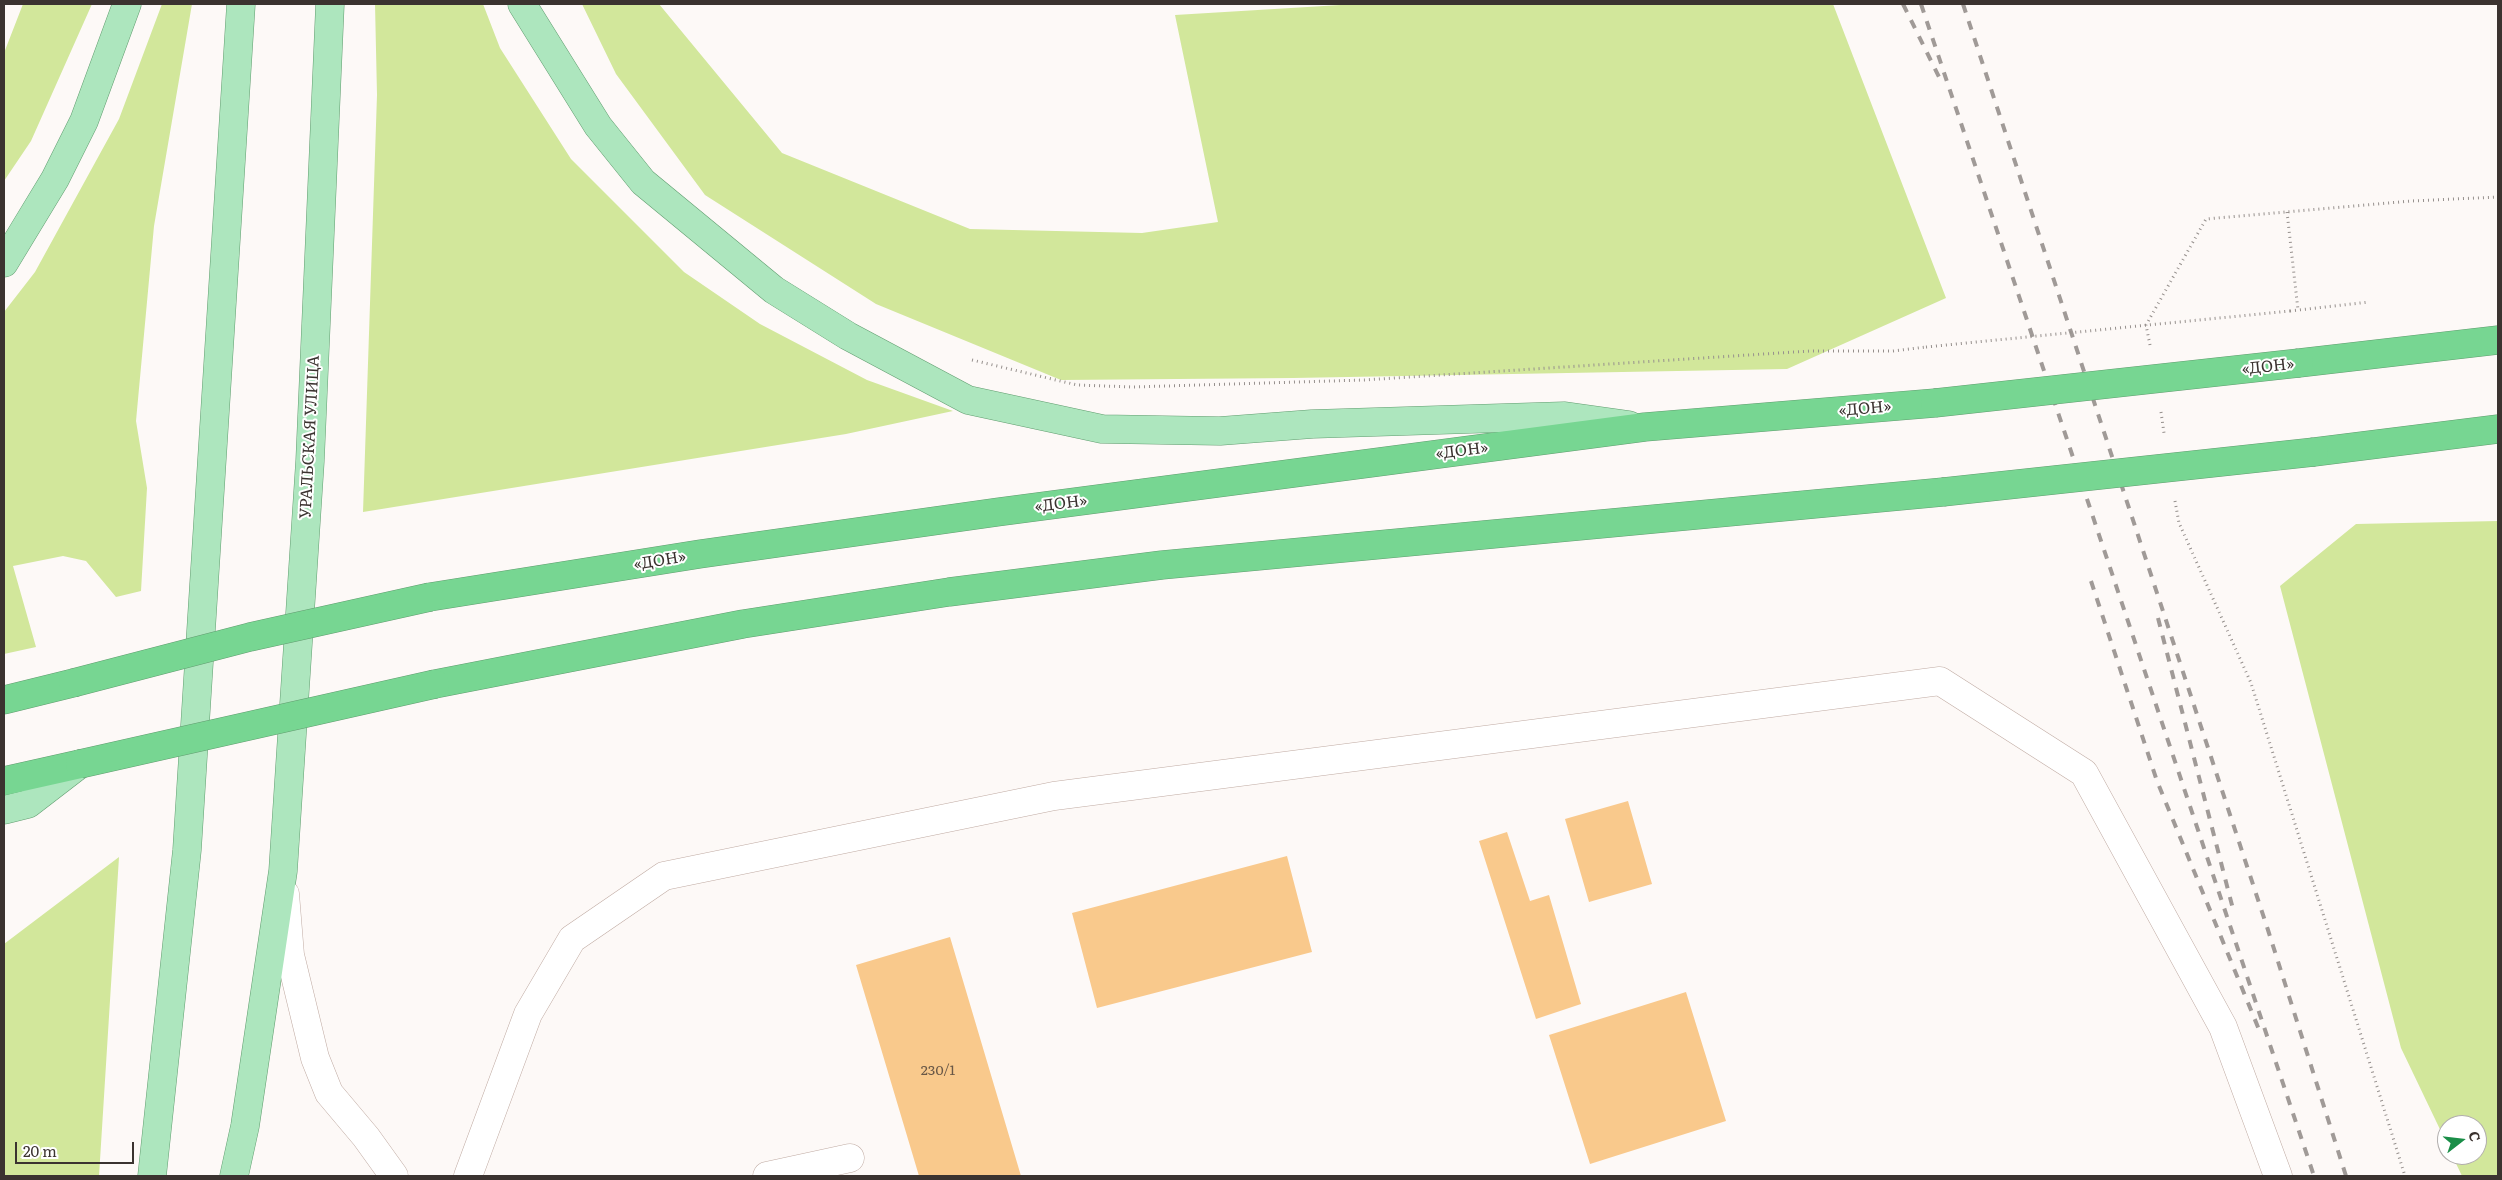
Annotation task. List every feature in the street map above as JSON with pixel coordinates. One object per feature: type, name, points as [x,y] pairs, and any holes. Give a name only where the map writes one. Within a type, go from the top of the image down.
[{"type":"highway","name":"«ДОН»","points":[[4,700],[250,637],[430,597],[700,554],[998,512],[1645,427],[1935,403],[2299,364],[2498,340]]},
{"type":"highway","points":[[4,782],[435,684],[753,623],[949,592],[1162,564],[1943,492],[2314,452],[2498,429]]},
{"type":"main road","points":[[4,263],[55,180],[84,121],[113,47],[127,4]]},
{"type":"main road","points":[[152,1176],[187,850],[241,4]]},
{"type":"main road","name":"УРАЛЬСКАЯ УЛИЦА","points":[[234,1176],[245,1126],[283,871],[310,461],[330,4]]},
{"type":"main road","points":[[522,4],[598,126],[643,182],[774,290],[848,336],[968,400],[1102,429],[1220,431],[1312,424],[1565,416],[1645,427]]},
{"type":"main road","points":[[4,810],[28,804],[80,764]]},
{"type":"lane","points":[[468,1176],[528,1014],[572,940],[664,876],[1054,796],[1940,681],[2084,773],[2223,1027],[2278,1176]]},
{"type":"lane","points":[[283,871],[290,955],[315,1058],[329,1093],[366,1136],[394,1176]]},
{"type":"lane","points":[[767,1176],[850,1158]]},
{"type":"path","points":[[2151,353],[2146,325],[2206,219],[2411,201],[2498,197]]},
{"type":"path","points":[[2287,212],[2298,310]]},
{"type":"path","points":[[969,359],[1077,385],[1133,387],[1364,380],[1810,351],[1892,351],[2369,302]]},
{"type":"path","points":[[2160,410],[2165,438]]},
{"type":"path","points":[[2174,495],[2179,524],[2250,682],[2405,1176]]},
{"type":"green space","points":[[23,4],[92,4],[31,141],[4,181],[4,53]]},
{"type":"green space","points":[[162,4],[192,4],[154,226],[136,421],[147,488],[141,591],[116,597],[86,561],[63,556],[13,566],[36,647],[4,654],[4,312],[35,272],[119,119]]},
{"type":"green space","points":[[375,4],[483,4],[500,48],[571,159],[684,272],[760,324],[867,380],[953,411],[846,434],[363,512],[377,95]]},
{"type":"green space","points":[[582,4],[659,4],[782,153],[970,229],[1142,233],[1218,222],[1175,15],[1357,4],[1833,4],[1946,298],[1787,369],[1293,378],[1061,380],[876,304],[705,195],[616,74]]},
{"type":"green space","points":[[2498,521],[2498,1176],[2462,1176],[2457,1165],[2487,1165],[2487,1115],[2437,1115],[2437,1123],[2401,1048],[2280,586],[2356,524]]},
{"type":"green space","points":[[119,857],[99,1176],[4,1176],[4,944]]},
{"type":"building","points":[[1628,801],[1652,884],[1589,902],[1565,819]]},
{"type":"building","points":[[1507,832],[1530,901],[1549,895],[1581,1004],[1536,1019],[1479,841]]},
{"type":"building","points":[[1287,856],[1312,952],[1097,1008],[1072,913]]},
{"type":"building","points":[[950,937],[1021,1176],[919,1176],[856,965]]},
{"type":"building","points":[[1686,992],[1726,1121],[1590,1164],[1549,1035]]},
{"type":"railway","points":[[1903,4],[1941,81]]},
{"type":"railway","points":[[1921,4],[2314,1176]]},
{"type":"railway","points":[[1963,4],[2268,930],[2346,1176]]},
{"type":"railway","points":[[2091,581],[2157,781],[2260,1032]]},
{"type":"railway","points":[[2158,618],[2234,913]]}]
